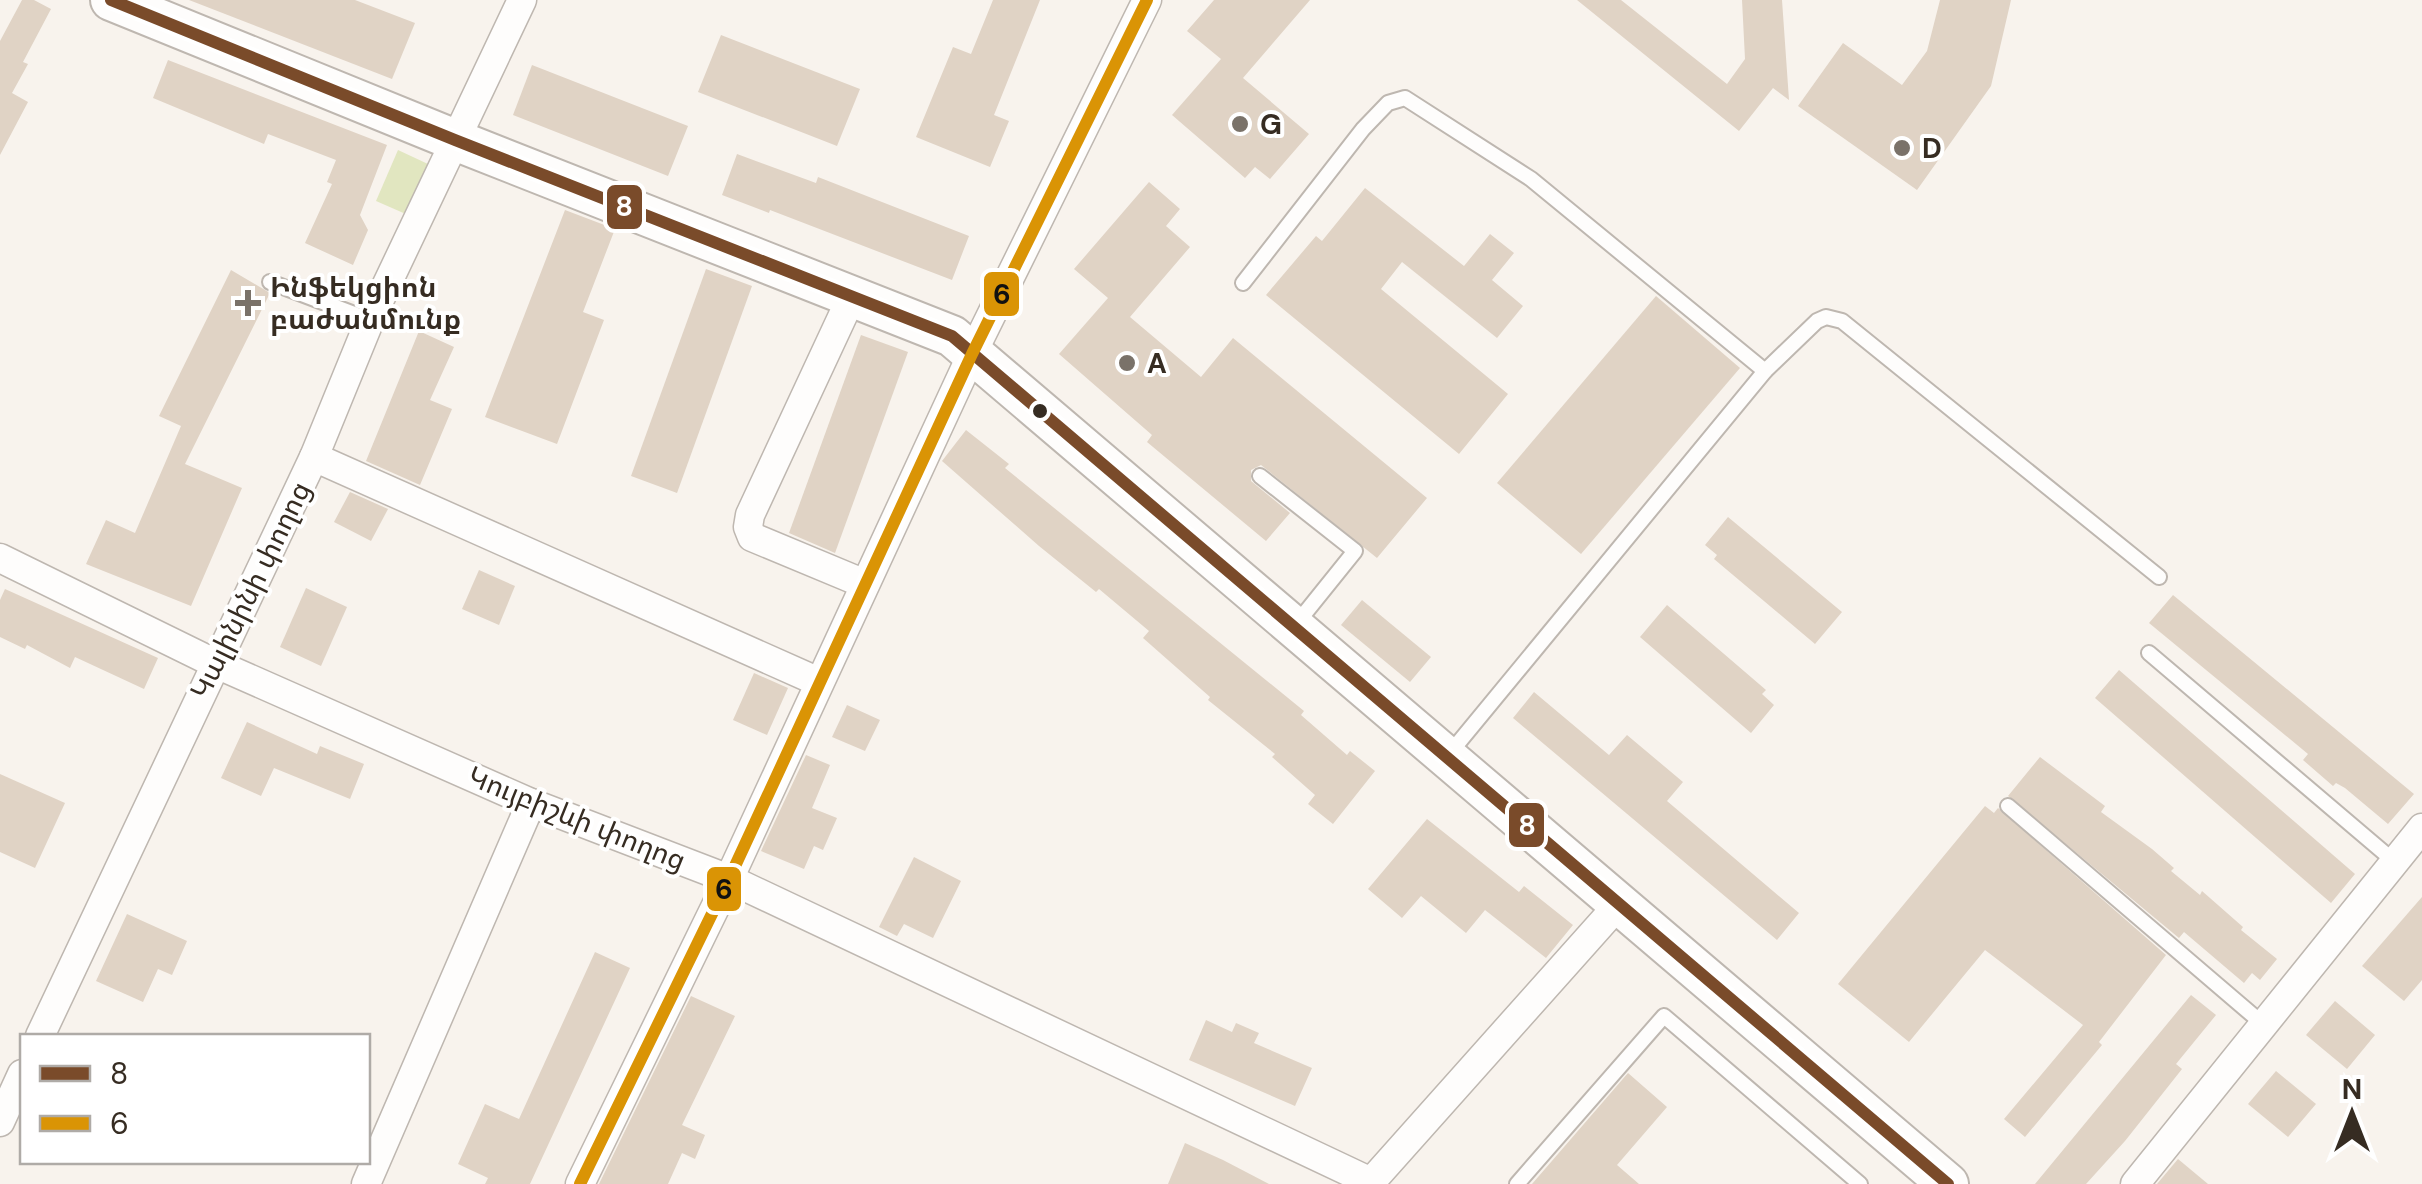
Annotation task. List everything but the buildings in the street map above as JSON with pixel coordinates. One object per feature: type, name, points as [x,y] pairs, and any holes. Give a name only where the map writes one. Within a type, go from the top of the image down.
[{"type":"main road","points":[[112,0],[952,336],[1948,1184]]},
{"type":"street","name":"Կալինինի փողոց","points":[[41,1034],[314,457],[370,320],[522,0]]},
{"type":"street","points":[[580,1184],[729,879],[972,354],[1147,0]]},
{"type":"street","points":[[852,296],[748,527],[752,537],[865,584]]},
{"type":"street","points":[[314,457],[819,682]]},
{"type":"street","name":"Կույբիշևի փողոց","points":[[0,558],[214,663],[531,803],[729,879],[1371,1182]]},
{"type":"street","points":[[366,1184],[531,803]]},
{"type":"street","points":[[2134,1184],[2422,828]]},
{"type":"street","points":[[1371,1182],[1619,904]]},
{"type":"street","points":[[0,1122],[20,1078]]},
{"type":"lane","points":[[1243,283],[1363,129],[1388,103],[1405,98],[1530,179],[1765,371]]},
{"type":"lane","points":[[270,282],[370,320]]},
{"type":"lane","points":[[1447,758],[1765,371],[1826,317],[1842,320],[2158,578]]},
{"type":"lane","points":[[1260,476],[1354,551],[1294,628]]},
{"type":"lane","points":[[2149,652],[2395,862]]},
{"type":"lane","points":[[2008,806],[2263,1024]]},
{"type":"lane","points":[[1516,1184],[1664,1016],[1860,1184]]},
{"type":"green space","points":[[398,150],[428,164],[408,215],[376,201]]},
{"type":"transit line","name":"8","points":[[111,0],[952,336],[1948,1184]]},
{"type":"transit line","name":"6","points":[[580,1184],[729,879],[972,354],[1147,0]]},
{"type":"place","name":"G","points":[[1240,124]]},
{"type":"place","name":"D","points":[[1902,148]]},
{"type":"place","name":"Ինֆեկցիոն բաժանմունք","points":[[248,303]]},
{"type":"place","name":"A","points":[[1127,363]]}]
